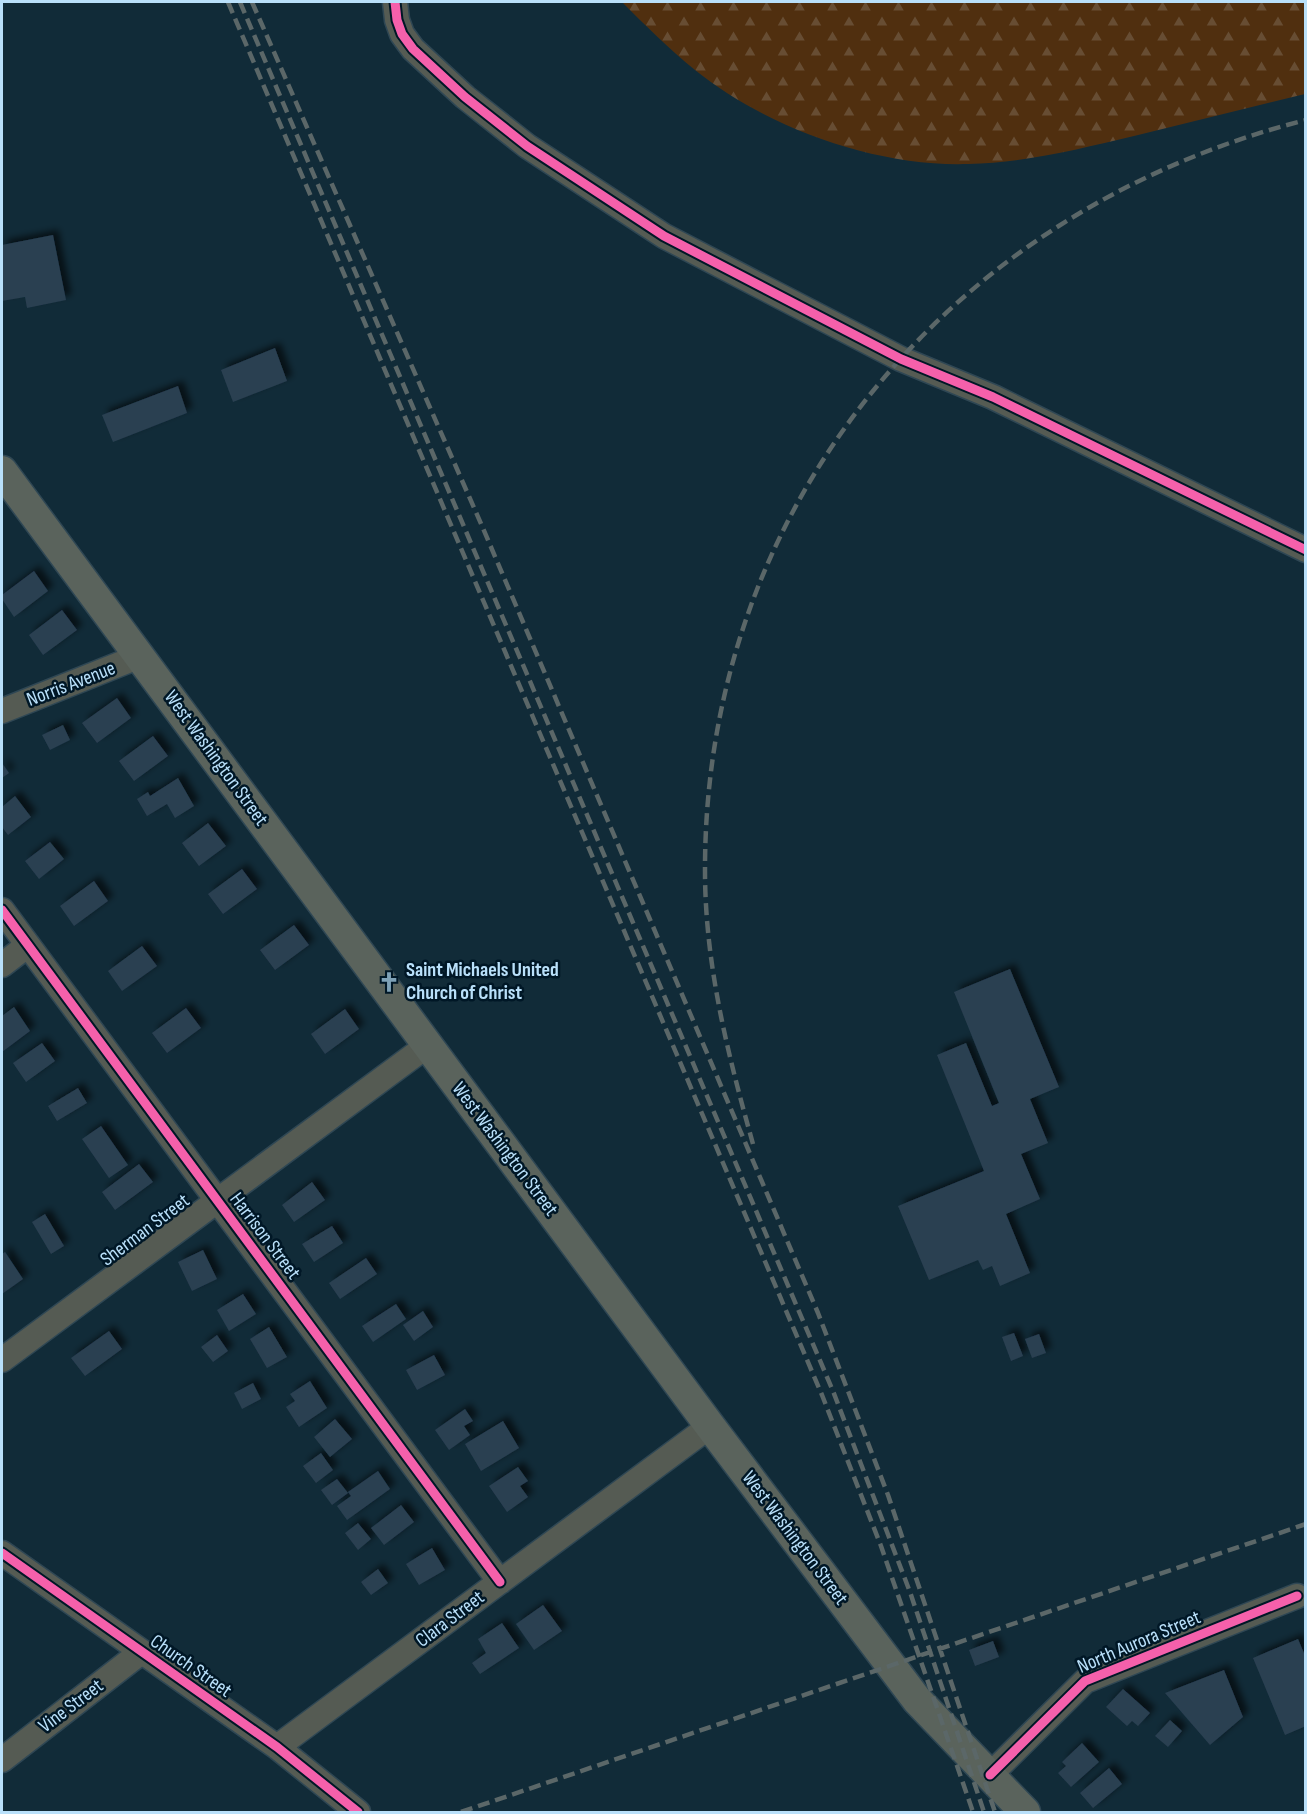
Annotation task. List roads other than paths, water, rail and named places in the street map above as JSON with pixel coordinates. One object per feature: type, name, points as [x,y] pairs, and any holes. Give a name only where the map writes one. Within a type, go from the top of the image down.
[{"type":"main road","name":"West Washington Street","points":[[2,471],[710,1426],[917,1700],[1025,1812]]},
{"type":"street","points":[[396,2],[397,20],[408,42],[465,97],[526,146],[664,236],[901,359],[993,397],[1305,550]]},
{"type":"street","name":"Norris Avenue","points":[[2,711],[140,656]]},
{"type":"street","name":"Harrison Street","points":[[2,910],[501,1582]]},
{"type":"street","points":[[2,965],[28,945]]},
{"type":"street","name":"Sherman Street","points":[[2,1360],[428,1045]]},
{"type":"street","name":"Clara Street","points":[[277,1748],[710,1426]]},
{"type":"street","name":"Church Street","points":[[2,1553],[277,1748],[357,1812]]},
{"type":"street","name":"North Aurora Street","points":[[990,1775],[1086,1681],[1297,1596]]},
{"type":"street","name":"Vine Street","points":[[2,1760],[140,1653]]},
{"type":"railway","points":[[228,2],[822,1395],[881,1546],[973,1812]]},
{"type":"railway","points":[[240,2],[833,1391],[910,1592],[984,1812]]},
{"type":"railway","points":[[252,2],[482,526],[818,1313],[888,1495],[995,1812]]},
{"type":"railway","points":[[753,1144],[727,1043],[714,975],[709,941],[705,871],[716,737],[749,611],[802,496],[873,391],[960,300],[1063,223],[1179,163],[1306,120]]},
{"type":"railway","points":[[461,1812],[1306,1524]]},
{"type":"place","name":"Saint Michaels United Church of Christ","points":[[389,982]]}]
